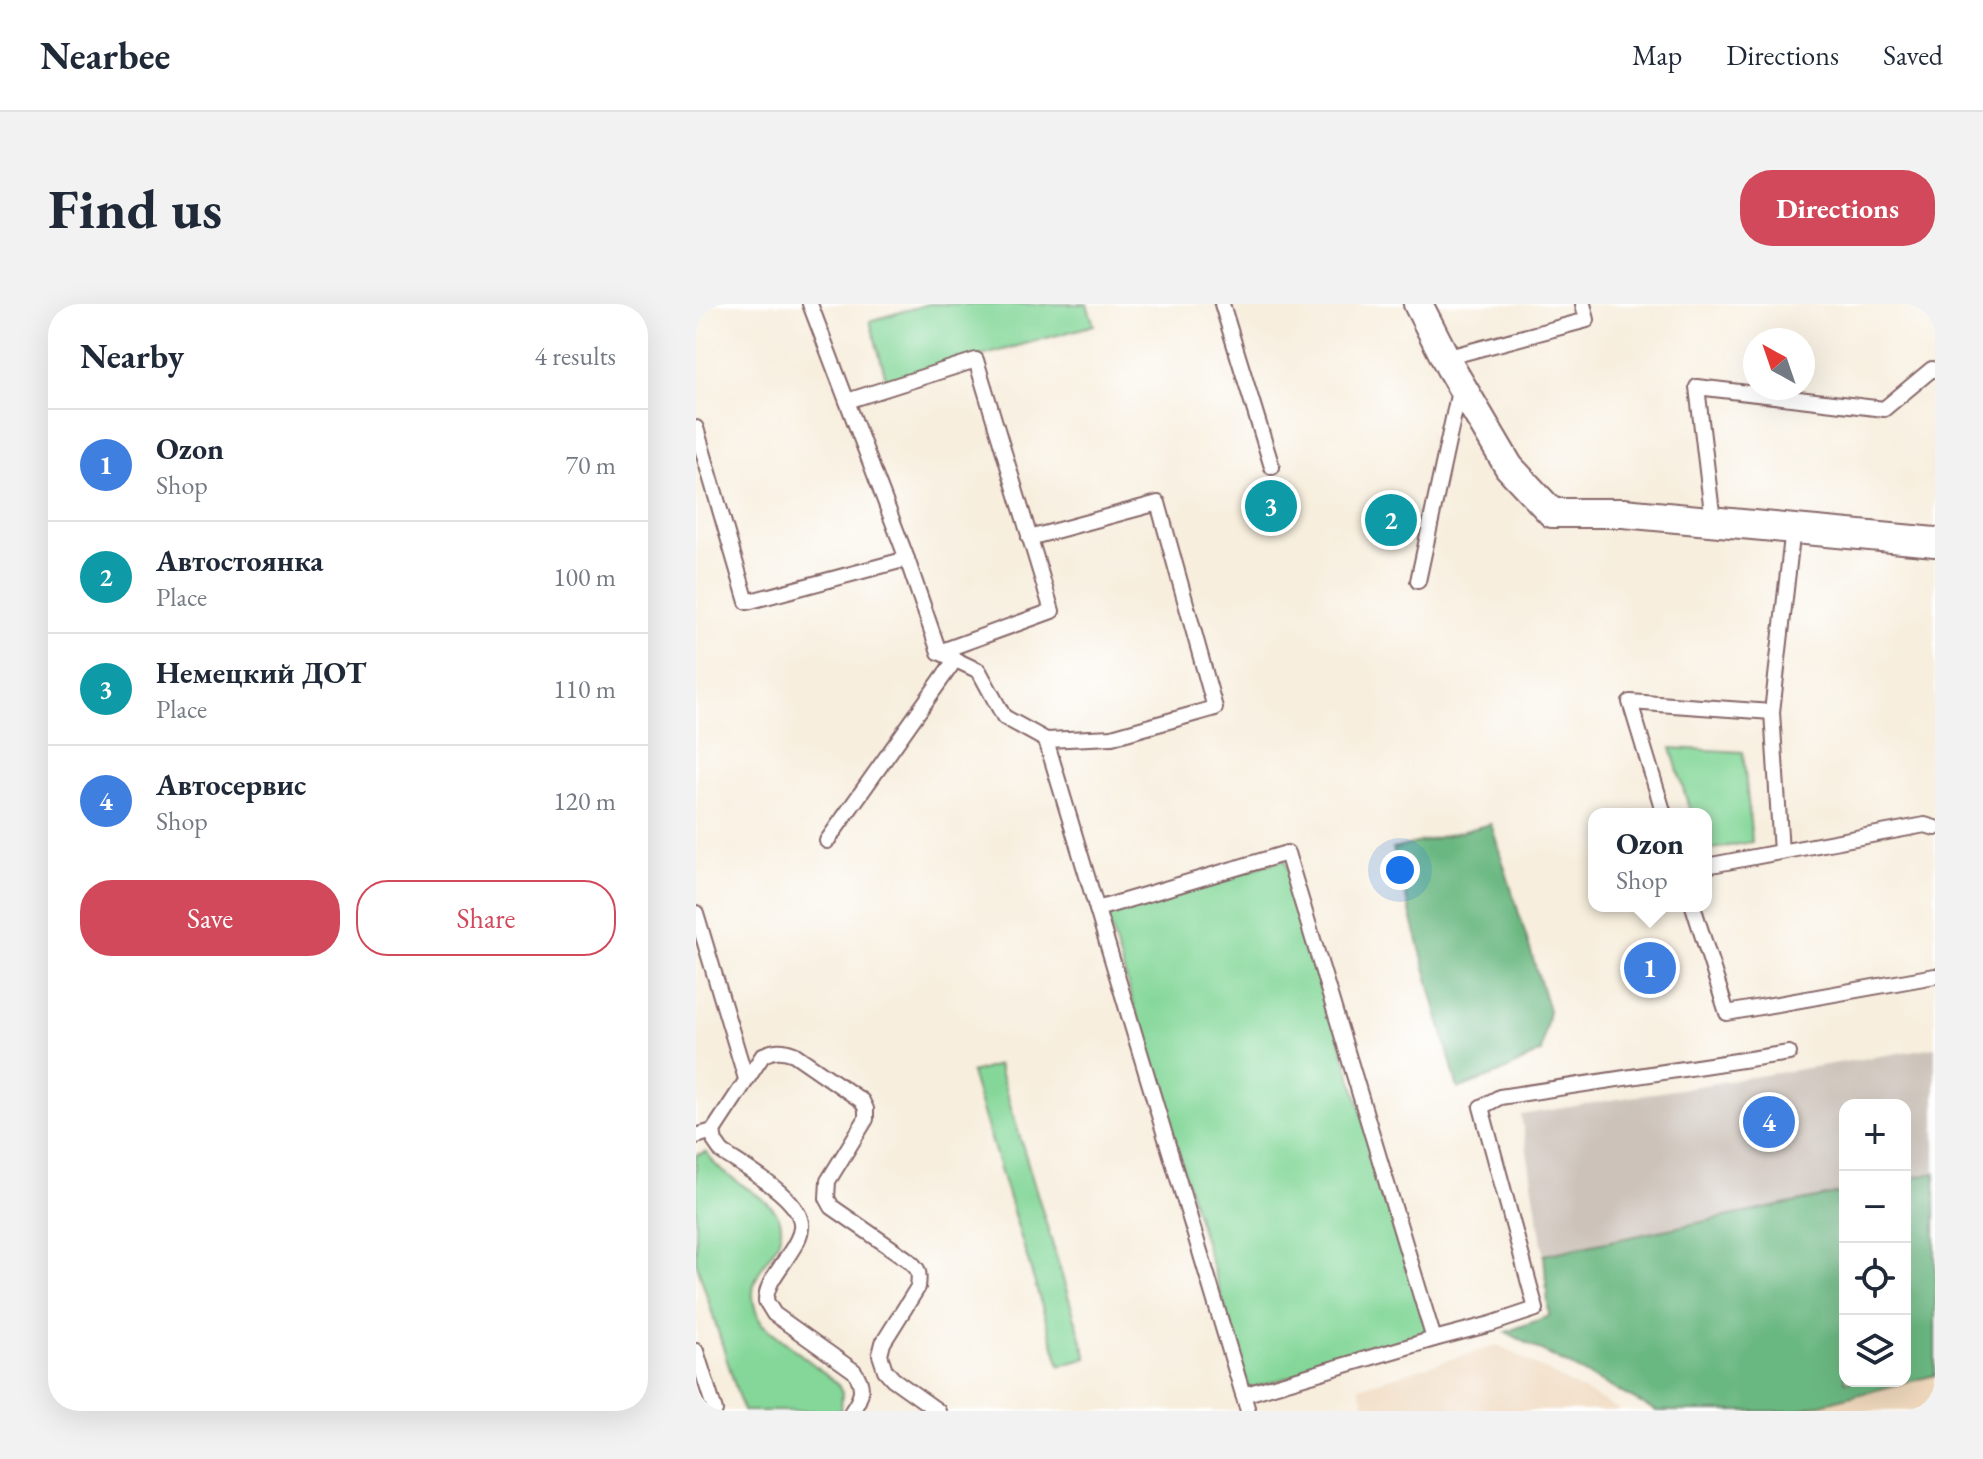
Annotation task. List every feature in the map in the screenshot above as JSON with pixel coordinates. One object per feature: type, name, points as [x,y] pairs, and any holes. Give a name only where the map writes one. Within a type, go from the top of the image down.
[{"type":"street","points":[[1418,304],[1460,385],[1509,467],[1552,513],[1623,513],[1935,542]]},
{"type":"lane","points":[[810,304],[939,652],[979,671],[1004,717],[1046,740],[1112,737],[1215,708],[1158,503],[1029,538]]},
{"type":"lane","points":[[1222,304],[1272,467]]},
{"type":"lane","points":[[1445,358],[1587,320],[1583,304]]},
{"type":"lane","points":[[847,401],[976,360],[1052,611],[939,652]]},
{"type":"lane","points":[[1713,521],[1697,387],[1884,409],[1932,369],[1935,370]]},
{"type":"lane","points":[[1418,581],[1460,385]]},
{"type":"lane","points":[[696,428],[747,602],[907,559]]},
{"type":"lane","points":[[1781,852],[1772,712],[1793,528]]},
{"type":"lane","points":[[827,841],[955,660]]},
{"type":"lane","points":[[1662,808],[1630,702],[1772,712]]},
{"type":"lane","points":[[1046,740],[1248,1411]]},
{"type":"lane","points":[[1712,865],[1925,825],[1935,828]]},
{"type":"lane","points":[[1097,909],[1287,853],[1434,1339]]},
{"type":"lane","points":[[1695,912],[1727,1013],[1935,976]]},
{"type":"lane","points":[[696,913],[746,1079]]},
{"type":"lane","points":[[696,1136],[713,1131],[763,1055],[773,1050],[794,1054],[865,1104],[864,1123],[828,1181],[827,1198],[832,1207],[918,1268],[918,1287],[883,1343],[880,1355],[885,1370],[893,1379],[938,1411]]},
{"type":"lane","points":[[1243,1395],[1536,1309],[1481,1107],[1500,1097],[1789,1053]]},
{"type":"lane","points":[[713,1131],[715,1142],[722,1152],[786,1197],[800,1218],[797,1241],[768,1287],[766,1301],[774,1314],[854,1371],[862,1393],[852,1411]]},
{"type":"lane","points":[[696,1351],[715,1411]]},
{"type":"shaded area","points":[[1935,1047],[1935,1173],[1911,1178],[1911,1099],[1839,1099],[1839,1193],[1544,1255],[1521,1115]]},
{"type":"shaded area","points":[[1498,1345],[1622,1411],[1367,1411],[1359,1387]]},
{"type":"shaded area","points":[[1935,1375],[1935,1411],[1794,1411],[1888,1387],[1911,1387],[1911,1381]]},
{"type":"green space","points":[[928,304],[1087,304],[1094,325],[887,382],[870,321]]},
{"type":"green space","points":[[1671,748],[1743,752],[1752,842],[1712,849],[1712,808],[1689,808]]},
{"type":"green space","points":[[1491,824],[1549,1010],[1541,1052],[1500,1073],[1458,1089],[1393,849]]},
{"type":"green space","points":[[1285,859],[1429,1335],[1249,1389],[1106,912]]},
{"type":"green space","points":[[998,1065],[1087,1358],[1060,1366],[971,1073]]},
{"type":"green space","points":[[707,1152],[724,1173],[762,1199],[780,1220],[781,1232],[777,1244],[763,1265],[753,1290],[754,1306],[762,1324],[837,1383],[842,1393],[841,1411],[743,1411],[696,1261],[696,1155]]},
{"type":"green space","points":[[1935,1173],[1935,1375],[1911,1381],[1911,1243],[1911,1178]]},
{"type":"green space","points":[[1839,1193],[1839,1387],[1888,1387],[1794,1411],[1656,1411],[1506,1332],[1549,1316],[1544,1255]]},
{"type":"place","name":"Немецкий ДОТ","points":[[1271,506]]},
{"type":"place","name":"Автостоянка","points":[[1391,520]]},
{"type":"place","name":"Ozon","points":[[1650,968]]},
{"type":"place","name":"Автосервис","points":[[1769,1122]]}]
